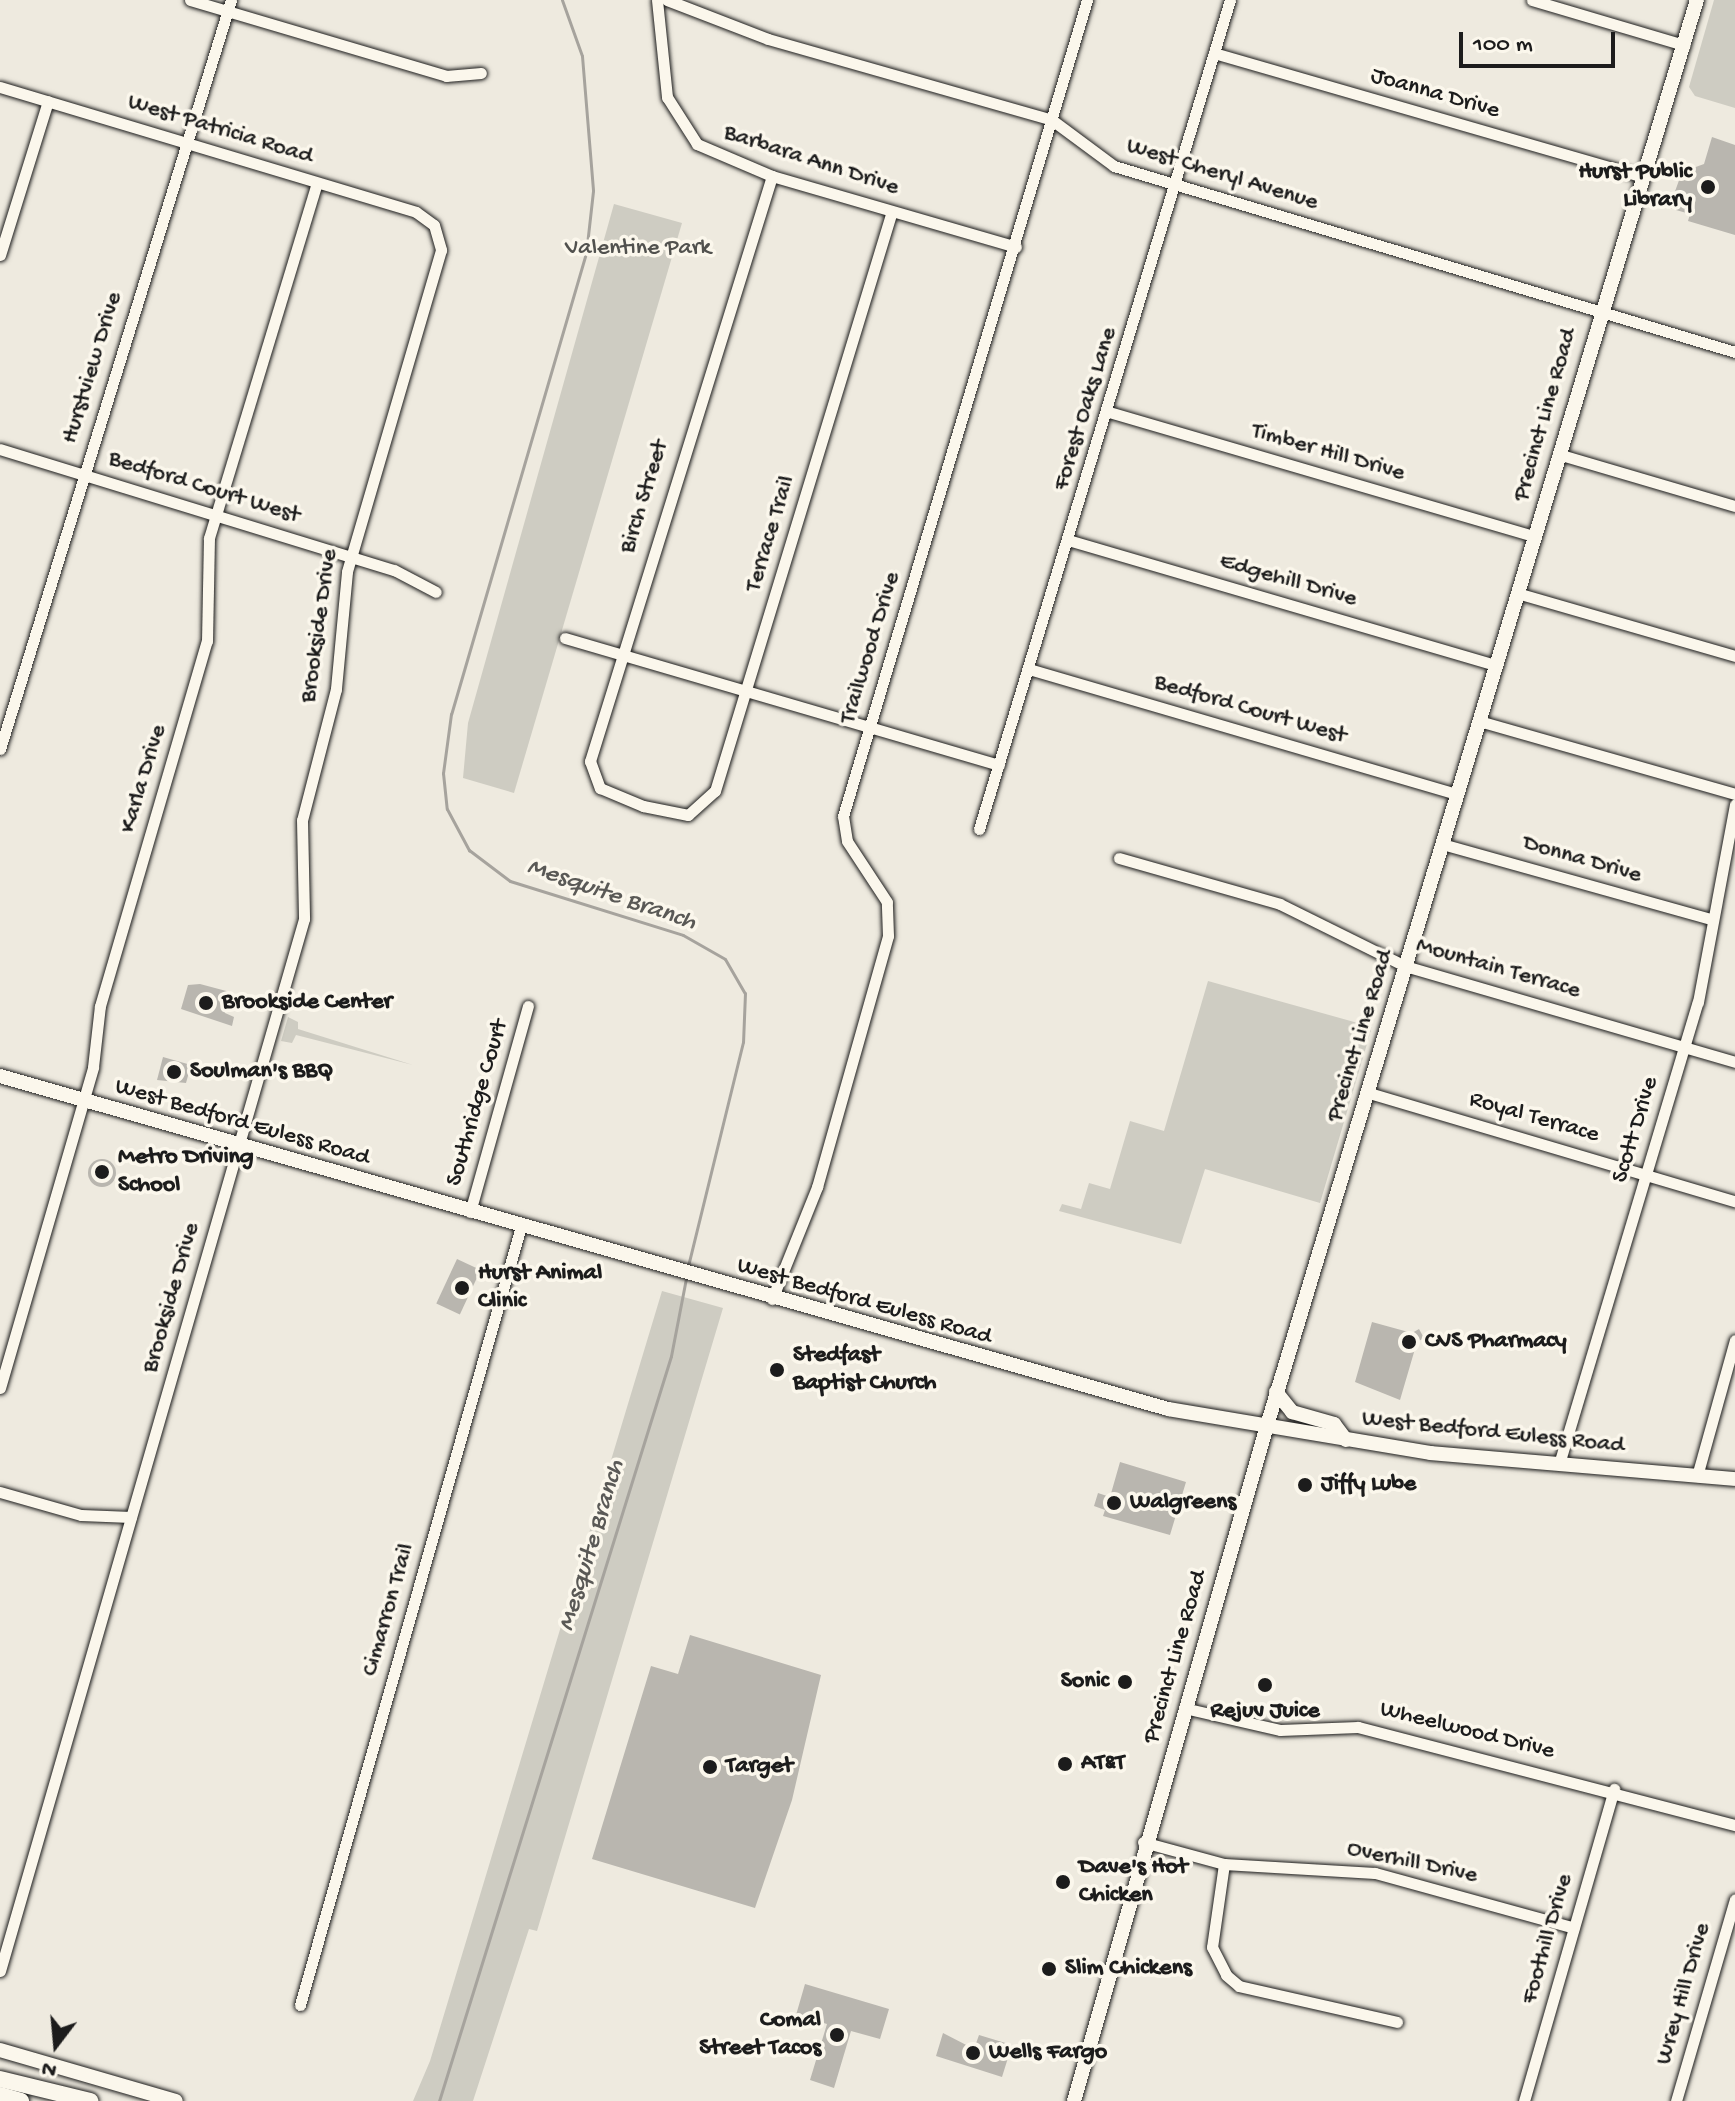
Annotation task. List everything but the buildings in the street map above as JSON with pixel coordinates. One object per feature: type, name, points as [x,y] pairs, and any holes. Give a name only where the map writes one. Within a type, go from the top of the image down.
[{"type":"highway","points":[[0,2079],[90,2101]]},
{"type":"highway","points":[[0,2095],[21,2101]]},
{"type":"main road","name":"Precinct Line Road","points":[[1066,2101],[1074,2094],[1143,1842],[1276,1392],[1496,665],[1599,311],[1644,177],[1697,0]]},
{"type":"main road","name":"West Bedford Euless Road","points":[[0,1076],[1109,1395],[1266,1429],[1346,1440],[1559,1464],[1735,1479]]},
{"type":"main road","points":[[1276,1392],[1292,1412],[1334,1424],[1346,1440]]},
{"type":"main road","points":[[0,2050],[176,2101]]},
{"type":"street","points":[[190,0],[228,5],[446,76],[481,73]]},
{"type":"street","name":"Barbara Ann Drive","points":[[657,0],[663,71],[674,116],[709,152],[772,176],[1016,247]]},
{"type":"street","name":"West Cheryl Avenue","points":[[667,0],[768,39],[1052,120],[1079,135],[1100,161],[1735,352]]},
{"type":"street","name":"Trailwood Drive","points":[[772,1299],[817,1187],[888,936],[887,902],[842,828],[1087,0]]},
{"type":"street","name":"Forest Oaks Lane","points":[[979,829],[1109,412],[1230,0]]},
{"type":"street","points":[[1532,0],[1684,45]]},
{"type":"street","name":"Hurstview Drive","points":[[0,749],[183,143],[228,5]]},
{"type":"street","name":"Joanna Drive","points":[[1214,53],[1644,177]]},
{"type":"street","name":"West Patricia Road","points":[[0,87],[426,217]]},
{"type":"street","points":[[0,255],[3,233],[48,101]]},
{"type":"street","name":"Birch Street","points":[[643,806],[600,788],[591,775],[620,654],[772,176]]},
{"type":"street","name":"Karla Drive","points":[[0,1388],[83,1100],[100,1006],[207,641],[207,556],[216,515],[317,183]]},
{"type":"street","name":"Terrace Trail","points":[[643,806],[688,815],[703,807],[715,791],[892,211]]},
{"type":"street","name":"Brookside Drive","points":[[0,1971],[304,919],[302,820],[336,689],[351,556],[441,250],[426,217]]},
{"type":"street","name":"Timber Hill Drive","points":[[1109,412],[1534,536]]},
{"type":"street","name":"Bedford Court West","points":[[0,449],[351,556],[418,579],[436,592]]},
{"type":"street","points":[[1558,454],[1735,506]]},
{"type":"street","name":"Edgehill Drive","points":[[1068,540],[1496,665]]},
{"type":"street","points":[[1517,593],[1735,656]]},
{"type":"street","points":[[565,638],[999,765]]},
{"type":"street","name":"Bedford Court West","points":[[1029,669],[1457,794]]},
{"type":"street","points":[[1479,721],[1735,794]]},
{"type":"street","name":"Scott Drive","points":[[1559,1464],[1685,1047],[1735,804]]},
{"type":"street","name":"Donna Drive","points":[[1442,844],[1710,919]]},
{"type":"street","name":"Mountain Terrace","points":[[1119,858],[1280,904],[1405,966],[1735,1062]]},
{"type":"street","name":"Southridge Court","points":[[470,1212],[528,1006]]},
{"type":"street","name":"Royal Terrace","points":[[1366,1092],[1735,1201]]},
{"type":"street","name":"Cimarron Trail","points":[[300,2005],[521,1226]]},
{"type":"street","points":[[1697,1476],[1735,1340]]},
{"type":"street","points":[[0,1492],[81,1515],[131,1517]]},
{"type":"street","name":"Wheelwood Drive","points":[[1184,1708],[1280,1730],[1358,1727],[1614,1789],[1735,1825]]},
{"type":"street","name":"Foothill Drive","points":[[1524,2101],[1614,1789]]},
{"type":"street","name":"Overhill Drive","points":[[1143,1842],[1224,1864],[1375,1873],[1574,1928]]},
{"type":"street","points":[[1224,1864],[1212,1947],[1226,1975],[1239,1986],[1397,2022]]},
{"type":"street","name":"Wrey Hill Drive","points":[[1676,2101],[1735,1899]]},
{"type":"green space","points":[[1714,0],[1735,0],[1735,108],[1695,96],[1689,87]]},
{"type":"green space","name":"Valentine Park","points":[[614,204],[682,223],[514,793],[463,778],[468,723]]},
{"type":"green space","points":[[1208,981],[1372,1027],[1320,1203],[1205,1169],[1181,1244],[1059,1211],[1062,1204],[1081,1209],[1089,1183],[1110,1189],[1130,1121],[1164,1131]]},
{"type":"green space","points":[[288,1017],[298,1022],[298,1029],[413,1065],[296,1035],[292,1043],[281,1041]]},
{"type":"green space","points":[[662,1291],[723,1308],[537,1931],[529,1929],[473,2101],[413,2101],[430,2061]]},
{"type":"waterway","name":"Mesquite Branch","points":[[562,0],[582,56],[593,191],[586,253],[451,714],[443,773],[447,809],[469,850],[510,881],[683,935],[725,959],[745,993],[743,1042],[688,1266]]},
{"type":"waterway","name":"Mesquite Branch","points":[[439,2101],[671,1356],[686,1278]]},
{"type":"place","name":"Hurst Public Library","points":[[1708,187]]},
{"type":"place","name":"Brookside Center","points":[[206,1003]]},
{"type":"place","name":"Soulman's BBQ","points":[[174,1072]]},
{"type":"place","name":"Metro Driving School","points":[[102,1172]]},
{"type":"place","name":"Hurst Animal Clinic","points":[[462,1288]]},
{"type":"place","name":"CVS Pharmacy","points":[[1409,1342]]},
{"type":"place","name":"Stedfast Baptist Church","points":[[777,1370]]},
{"type":"place","name":"Jiffy Lube","points":[[1305,1485]]},
{"type":"place","name":"Walgreens","points":[[1114,1503]]},
{"type":"place","name":"Sonic","points":[[1125,1682]]},
{"type":"place","name":"Rejuv Juice","points":[[1265,1685]]},
{"type":"place","name":"AT&T","points":[[1065,1764]]},
{"type":"place","name":"Target","points":[[710,1767]]},
{"type":"place","name":"Dave's Hot Chicken","points":[[1063,1882]]},
{"type":"place","name":"Slim Chickens","points":[[1049,1969]]},
{"type":"place","name":"Comal Street Tacos","points":[[837,2035]]},
{"type":"place","name":"Wells Fargo","points":[[973,2053]]}]
